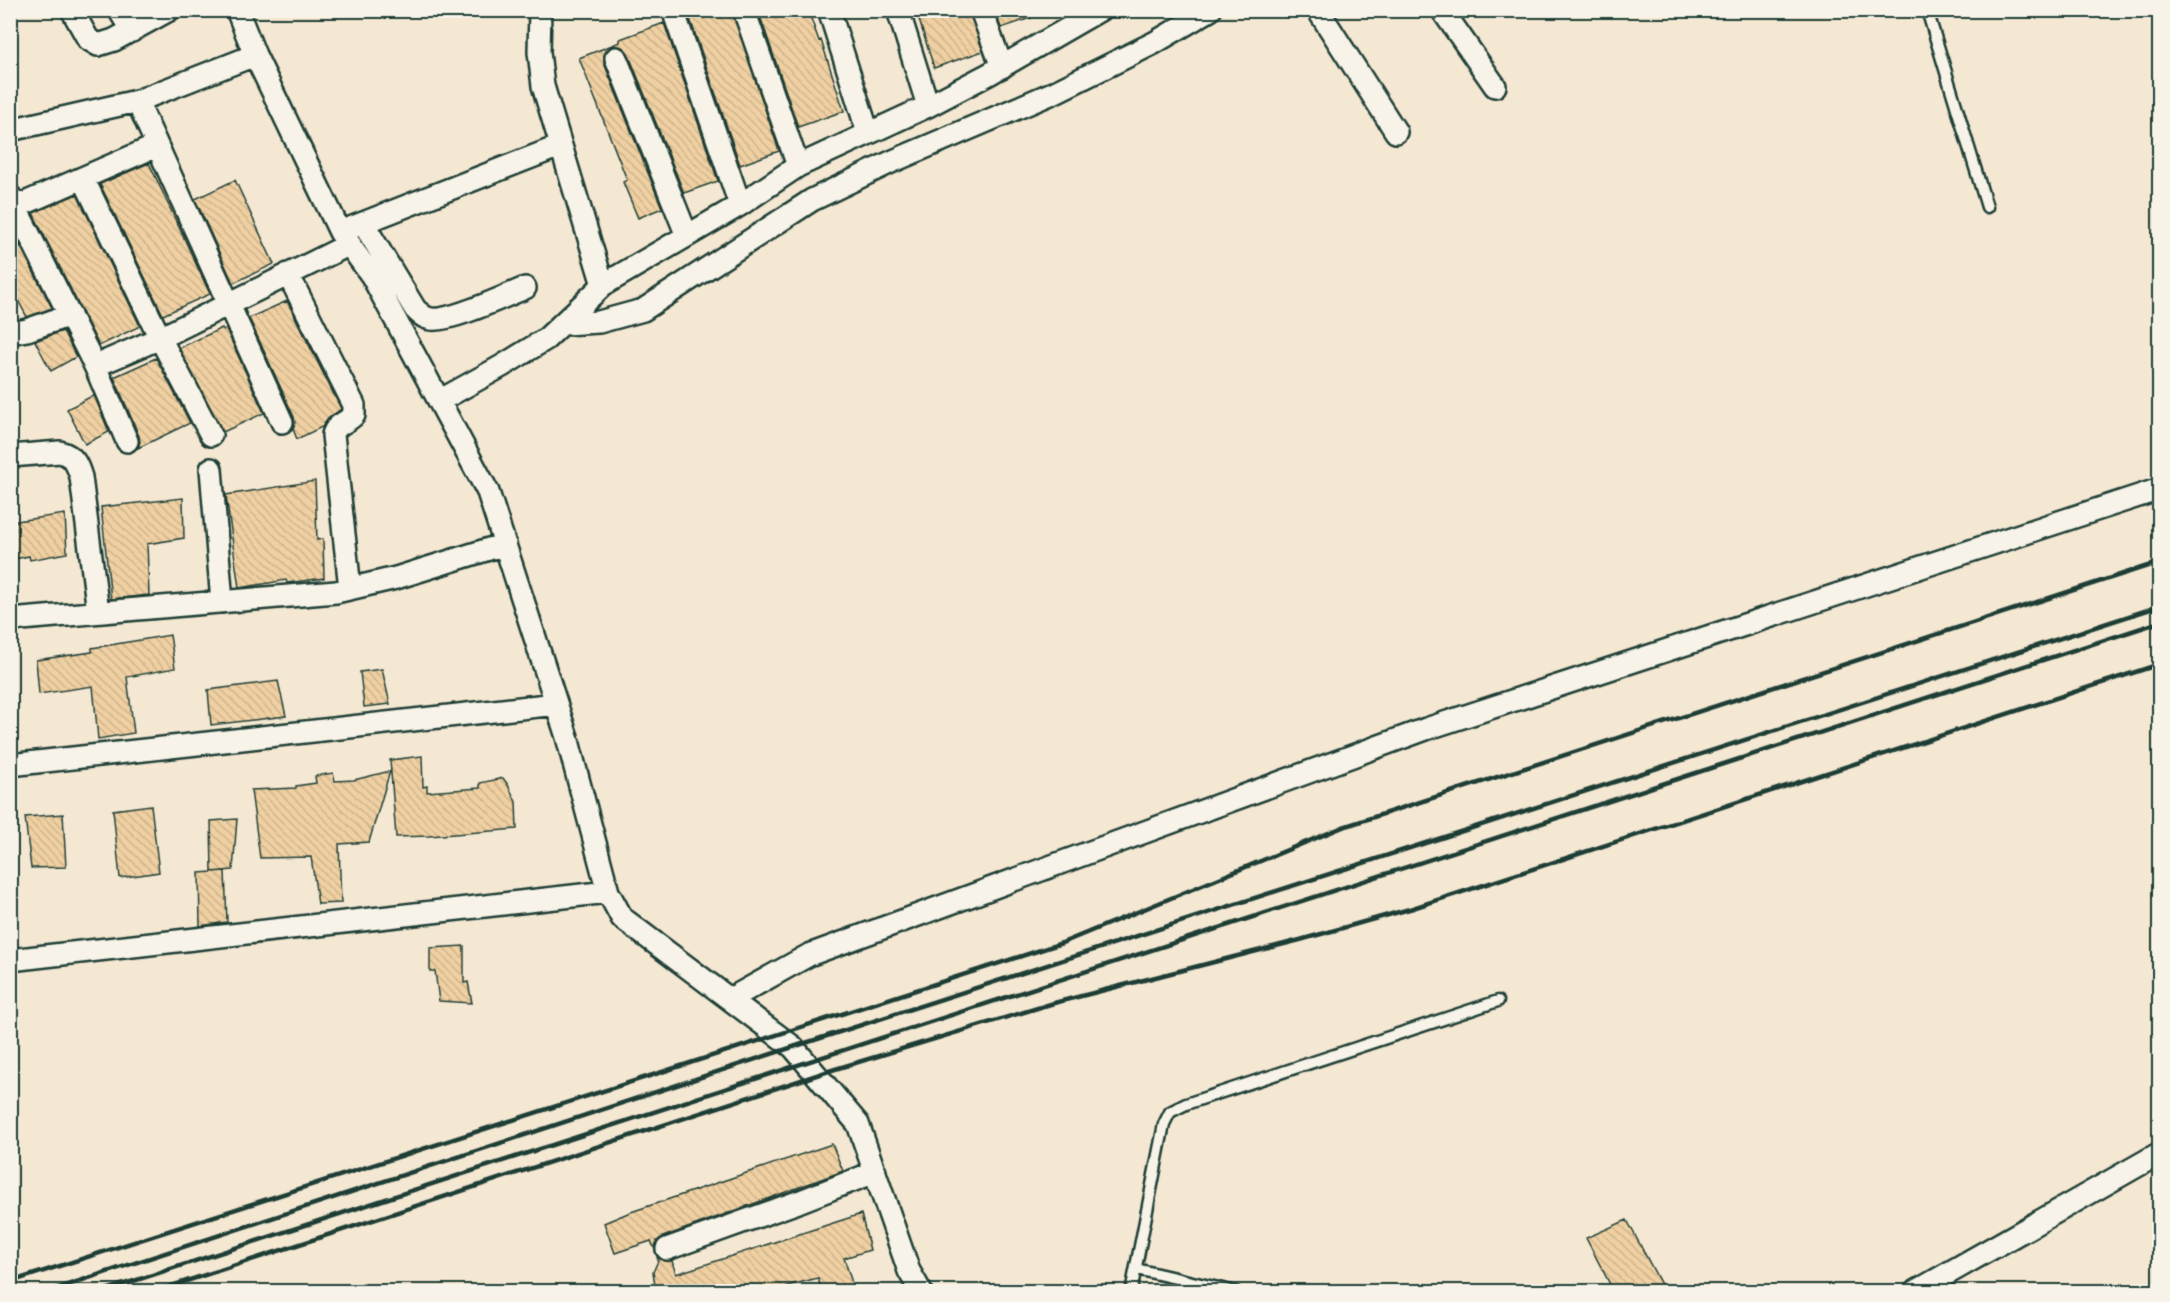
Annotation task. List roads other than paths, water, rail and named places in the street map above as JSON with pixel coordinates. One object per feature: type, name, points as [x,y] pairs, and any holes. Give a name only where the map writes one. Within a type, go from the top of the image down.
[{"type":"street","points":[[72,10],[88,39],[98,45],[114,40],[169,10]]},
{"type":"street","points":[[119,10],[132,31]]},
{"type":"street","points":[[237,10],[255,55],[345,238],[372,276],[488,492],[556,704],[608,892],[622,918],[793,1047],[858,1124],[909,1271],[921,1292]]},
{"type":"street","points":[[540,10],[539,52],[543,86],[603,285]]},
{"type":"street","points":[[673,10],[740,205]]},
{"type":"street","points":[[744,10],[798,166]]},
{"type":"street","points":[[829,10],[868,133]]},
{"type":"street","points":[[898,10],[928,106]]},
{"type":"street","points":[[981,10],[1002,67]]},
{"type":"street","points":[[439,401],[546,339],[603,285],[740,205],[798,166],[928,106],[1002,67],[1100,10]]},
{"type":"street","points":[[564,324],[599,322],[643,310],[812,200],[891,162],[1055,92],[1154,43],[1210,10]]},
{"type":"street","points":[[1318,10],[1396,132]]},
{"type":"street","points":[[1442,10],[1495,86]]},
{"type":"street","points":[[10,130],[137,101],[255,55]]},
{"type":"street","points":[[616,58],[687,236]]},
{"type":"street","points":[[137,101],[282,422]]},
{"type":"street","points":[[127,441],[95,366],[13,202],[83,178],[156,146]]},
{"type":"street","points":[[95,366],[160,338],[288,274],[345,238],[363,223],[560,146]]},
{"type":"street","points":[[83,178],[160,338],[211,435]]},
{"type":"street","points":[[363,223],[416,309],[430,319],[447,318],[525,288]]},
{"type":"street","points":[[288,274],[354,405],[354,415],[351,419],[338,425],[333,435],[350,588]]},
{"type":"street","points":[[10,333],[27,330],[70,315]]},
{"type":"street","points":[[10,456],[60,452],[68,454],[77,465],[81,477],[98,612]]},
{"type":"street","points":[[211,469],[222,602]]},
{"type":"street","points":[[730,999],[809,955],[1426,729],[2160,489]]},
{"type":"street","points":[[10,620],[336,592],[396,578],[505,544]]},
{"type":"street","points":[[10,765],[556,704]]},
{"type":"street","points":[[10,960],[608,892]]},
{"type":"street","points":[[1915,1292],[2160,1153]]},
{"type":"street","points":[[667,1249],[875,1172]]},
{"type":"lane","points":[[1927,10],[1988,207]]},
{"type":"lane","points":[[1131,1292],[1164,1124],[1170,1112],[1186,1104],[1498,1001]]},
{"type":"lane","points":[[1136,1269],[1236,1292]]},
{"type":"railway","points":[[10,1282],[1062,943],[1343,827],[2160,562]]},
{"type":"railway","points":[[46,1292],[793,1047],[2160,606]]},
{"type":"railway","points":[[100,1292],[2160,622]]},
{"type":"railway","points":[[153,1292],[832,1070],[1054,1003],[1300,940],[1413,908],[2160,664]]}]
